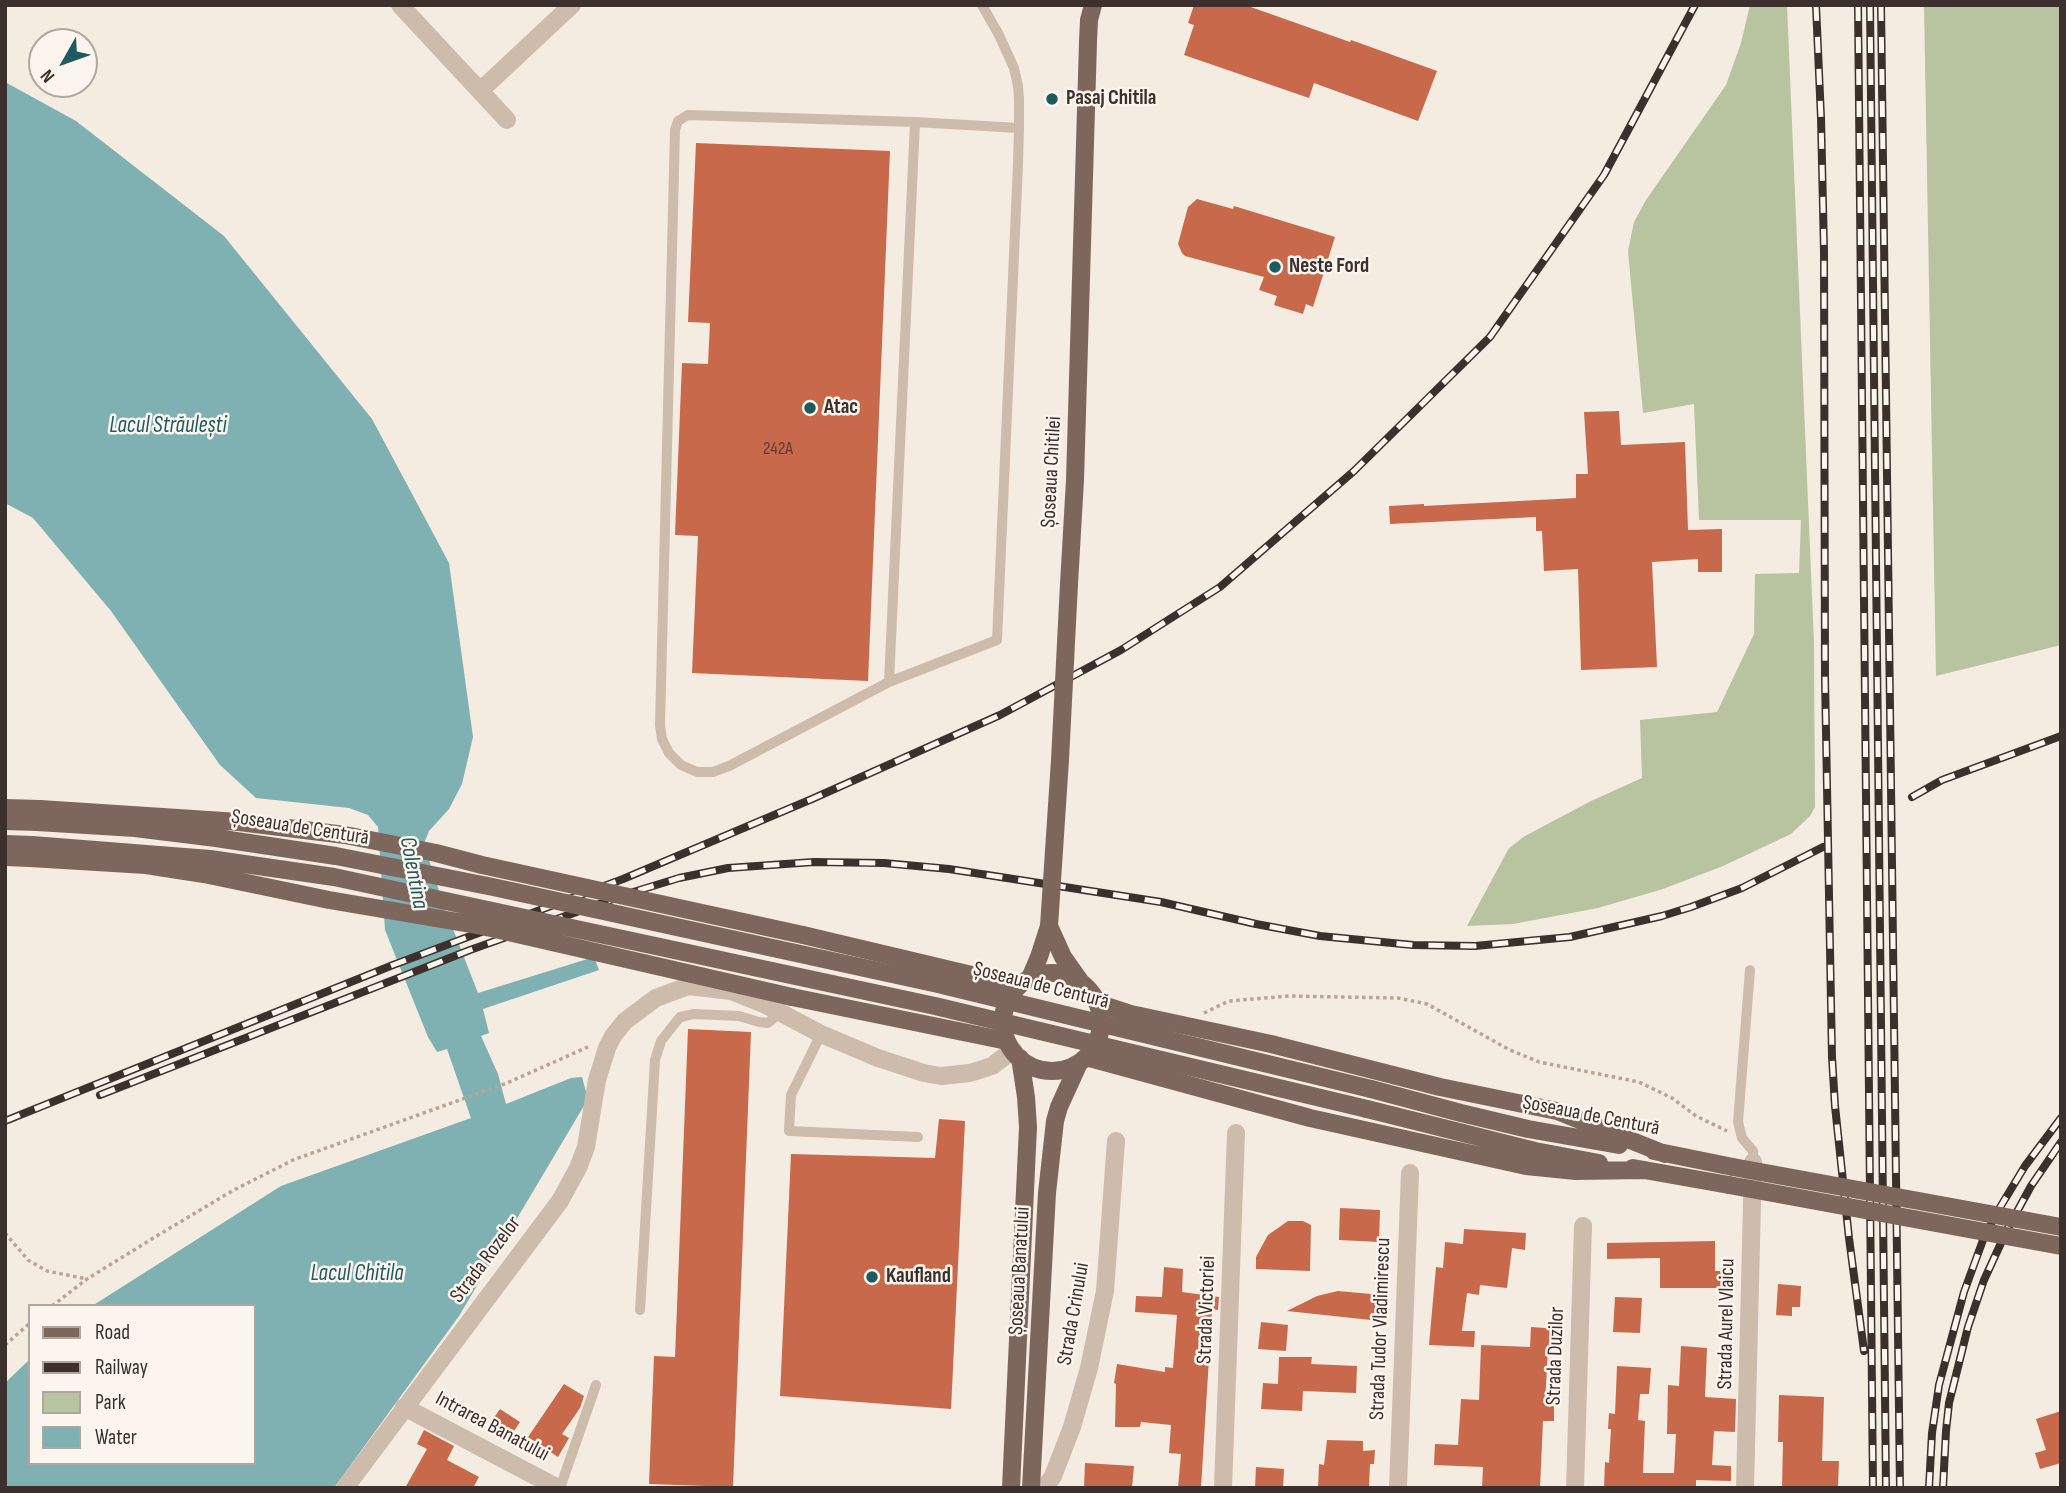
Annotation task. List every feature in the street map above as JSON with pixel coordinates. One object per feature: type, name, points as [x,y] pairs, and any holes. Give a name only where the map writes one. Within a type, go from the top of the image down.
[{"type":"main road","name":"Șoseaua Chitilei","points":[[1024,982],[1039,957],[1049,926],[1076,452],[1089,10]]},
{"type":"main road","points":[[5,808],[38,816],[239,822],[345,835],[1024,982]]},
{"type":"main road","name":"Șoseaua de Centură","points":[[5,821],[38,816],[216,838],[336,856],[467,881],[938,984],[1371,1088],[1528,1129],[1665,1154],[1731,1176],[2061,1246]]},
{"type":"main road","name":"Șoseaua de Centură","points":[[5,844],[31,851],[210,859],[334,877],[935,1006],[1535,1151],[1645,1170],[1731,1176],[2061,1227]]},
{"type":"main road","points":[[5,857],[31,851],[146,865],[482,926],[1013,1050]]},
{"type":"main road","name":"Șoseaua Chitilei","points":[[1049,926],[1063,957],[1080,981]]},
{"type":"main road","points":[[1051,973],[1080,981],[1100,1010],[1101,1027],[1096,1043],[1083,1060],[1068,1068],[1042,1069],[1031,1065],[1013,1050],[1004,1030],[1006,1006],[1011,995],[1024,982],[1051,973]]},
{"type":"main road","points":[[1097,1003],[1131,1014],[1271,1044],[1440,1087],[1557,1111],[1665,1154]]},
{"type":"main road","name":"Șoseaua Banatului","points":[[1011,1488],[1028,1127],[1026,1097],[1013,1050]]},
{"type":"main road","points":[[1083,1060],[1310,1118],[1526,1166],[1576,1171],[1645,1170]]},
{"type":"main road","name":"Șoseaua Banatului","points":[[1031,1488],[1048,1181],[1055,1121],[1059,1107],[1083,1060]]},
{"type":"street","points":[[400,5],[506,120]]},
{"type":"street","points":[[480,91],[572,5]]},
{"type":"street","points":[[612,1037],[625,1021],[656,998],[688,986],[731,991],[878,1058],[941,1076],[970,1073],[992,1066],[1013,1050]]},
{"type":"street","name":"Strada Rozelor","points":[[345,1488],[568,1187],[586,1147],[601,1062],[612,1037]]},
{"type":"street","name":"Strada Victoriei","points":[[1223,1488],[1236,1133]]},
{"type":"street","name":"Strada Crinului","points":[[1045,1488],[1053,1476],[1072,1427],[1089,1368],[1105,1291],[1116,1141]]},
{"type":"street","name":"Strada Aurel Vlaicu","points":[[1745,1488],[1753,1162]]},
{"type":"street","name":"Strada Tudor Vladimirescu","points":[[1398,1488],[1410,1173]]},
{"type":"street","name":"Strada Duzilor","points":[[1575,1488],[1583,1226]]},
{"type":"street","name":"Intrarea Banatului","points":[[404,1407],[559,1488]]},
{"type":"lane","points":[[982,5],[1014,68],[1018,86],[1019,128],[997,640],[889,682],[730,766],[713,772],[697,772],[681,765],[669,753],[662,739],[660,724],[675,130],[678,121],[688,115],[1019,128]]},
{"type":"lane","points":[[889,682],[915,122]]},
{"type":"lane","points":[[1750,970],[1738,1122],[1742,1138],[1754,1151],[1753,1162]]},
{"type":"lane","points":[[640,1310],[655,1060],[661,1041],[680,1017],[694,1014],[739,1016],[768,1023],[780,1013]]},
{"type":"lane","points":[[821,1034],[791,1096],[789,1131],[918,1137]]},
{"type":"lane","points":[[559,1488],[596,1385]]},
{"type":"path","points":[[1179,1024],[1229,1001],[1289,996],[1398,998],[1427,1004],[1510,1050],[1539,1062],[1639,1082],[1672,1098],[1696,1116],[1742,1138]]},
{"type":"path","points":[[55,1304],[87,1279],[232,1191],[293,1160],[506,1083],[612,1037]]},
{"type":"path","points":[[5,1233],[28,1260],[47,1271],[87,1279]]},
{"type":"path","points":[[5,1345],[28,1326]]},
{"type":"green space","points":[[1750,5],[1787,5],[1814,643],[1815,807],[1810,816],[1791,834],[1723,866],[1663,889],[1598,908],[1513,924],[1467,926],[1509,848],[1525,836],[1591,801],[1642,778],[1640,720],[1717,712],[1754,634],[1755,574],[1799,573],[1801,520],[1699,520],[1694,404],[1643,413],[1628,251],[1634,222],[1646,200],[1726,85],[1741,43]]},
{"type":"green space","points":[[1924,5],[2061,5],[2061,645],[1936,676]]},
{"type":"water","name":"Lacul Străulești","points":[[5,82],[28,95],[28,98],[34,98],[76,121],[224,236],[372,419],[449,563],[473,737],[462,784],[449,809],[429,831],[425,841],[444,906],[478,993],[594,957],[599,970],[483,1009],[489,1033],[481,1036],[498,1074],[506,1104],[571,1078],[582,1077],[588,1099],[459,1316],[334,1488],[5,1488],[5,1383],[28,1361],[28,1465],[256,1465],[256,1304],[95,1304],[281,1186],[471,1118],[447,1049],[437,1052],[428,1037],[385,930],[378,827],[368,815],[349,808],[256,798],[220,765],[111,611],[33,518],[5,503]]},
{"type":"building","points":[[1194,5],[1245,5],[1437,71],[1418,121],[1314,83],[1309,98],[1184,55],[1194,25],[1188,23]]},
{"type":"building","points":[[696,143],[890,151],[868,681],[692,673],[698,536],[675,535],[682,363],[708,364],[710,323],[688,322]]},
{"type":"building","name":"Neste Ford","points":[[1197,199],[1233,209],[1234,206],[1335,237],[1313,307],[1306,304],[1303,314],[1274,305],[1277,296],[1259,290],[1264,277],[1185,256],[1178,244],[1188,207]]},
{"type":"building","points":[[1619,411],[1621,445],[1685,442],[1688,530],[1722,529],[1722,572],[1698,572],[1698,559],[1652,562],[1657,667],[1581,670],[1578,569],[1544,571],[1542,531],[1536,531],[1536,517],[1390,524],[1389,506],[1576,498],[1576,474],[1588,474],[1584,412]]},
{"type":"building","points":[[688,1029],[751,1032],[733,1487],[649,1484],[654,1356],[675,1357]]},
{"type":"building","name":"Kaufland","points":[[939,1119],[965,1121],[951,1409],[780,1396],[791,1154],[935,1158]]},
{"type":"building","points":[[1340,1208],[1380,1210],[1379,1242],[1339,1240]]},
{"type":"building","points":[[1288,1221],[1303,1221],[1311,1225],[1310,1271],[1256,1269],[1256,1257],[1268,1235]]},
{"type":"building","points":[[1464,1229],[1526,1233],[1525,1250],[1512,1248],[1507,1288],[1480,1285],[1479,1295],[1467,1293],[1462,1331],[1475,1331],[1474,1347],[1429,1345],[1436,1267],[1443,1268],[1445,1242],[1463,1244]]},
{"type":"building","points":[[1715,1241],[1715,1271],[1731,1271],[1732,1288],[1660,1288],[1660,1258],[1607,1259],[1607,1243]]},
{"type":"building","points":[[1164,1267],[1183,1269],[1182,1292],[1219,1297],[1218,1310],[1212,1309],[1201,1488],[1178,1488],[1181,1454],[1169,1453],[1171,1425],[1141,1422],[1140,1427],[1115,1427],[1114,1383],[1117,1364],[1165,1372],[1165,1367],[1173,1368],[1177,1315],[1135,1312],[1136,1296],[1162,1297]]},
{"type":"building","points":[[1778,1284],[1801,1286],[1800,1307],[1792,1307],[1792,1316],[1776,1315]]},
{"type":"building","points":[[1338,1291],[1382,1295],[1380,1321],[1287,1311],[1317,1296]]},
{"type":"building","points":[[1615,1297],[1642,1298],[1640,1333],[1613,1332]]},
{"type":"building","points":[[1261,1322],[1288,1325],[1286,1351],[1258,1349]]},
{"type":"building","points":[[1531,1327],[1560,1329],[1560,1349],[1548,1348],[1545,1405],[1554,1406],[1554,1421],[1543,1421],[1540,1488],[1482,1488],[1483,1467],[1434,1465],[1435,1444],[1458,1445],[1461,1399],[1479,1400],[1481,1345],[1530,1347]]},
{"type":"building","points":[[1681,1346],[1707,1348],[1705,1397],[1736,1399],[1735,1432],[1714,1431],[1712,1465],[1731,1466],[1731,1481],[1696,1480],[1696,1488],[1604,1488],[1605,1462],[1609,1463],[1609,1413],[1615,1414],[1617,1366],[1651,1368],[1649,1394],[1640,1394],[1638,1420],[1645,1421],[1643,1473],[1674,1473],[1676,1434],[1667,1434],[1668,1385],[1679,1386]]},
{"type":"building","points":[[1279,1357],[1312,1357],[1311,1364],[1357,1366],[1356,1393],[1303,1391],[1302,1411],[1261,1409],[1263,1383],[1278,1384]]},
{"type":"building","points":[[564,1384],[584,1396],[580,1408],[562,1434],[569,1438],[558,1457],[528,1437]]},
{"type":"building","points":[[1779,1395],[1824,1397],[1822,1461],[1839,1461],[1838,1486],[1782,1488],[1783,1442],[1778,1442]]},
{"type":"building","points":[[500,1409],[520,1422],[506,1443],[486,1429]]},
{"type":"building","points":[[2061,1411],[2061,1463],[2040,1469],[2035,1453],[2046,1450],[2036,1419]]},
{"type":"building","points":[[424,1430],[454,1446],[447,1460],[479,1477],[473,1488],[405,1488],[427,1449],[417,1444]]},
{"type":"building","points":[[1327,1440],[1363,1441],[1363,1451],[1375,1450],[1374,1464],[1370,1464],[1369,1488],[1318,1488],[1319,1464],[1324,1465]]},
{"type":"building","points":[[1085,1463],[1134,1466],[1132,1488],[1084,1488]]},
{"type":"building","points":[[1256,1467],[1284,1469],[1283,1488],[1255,1488]]},
{"type":"railway","points":[[5,1121],[393,965],[623,879],[812,799],[1000,715],[1121,650],[1220,587],[1354,471],[1490,337],[1604,175],[1695,5]]},
{"type":"railway","points":[[1816,5],[1824,251],[1825,678],[1832,1057],[1849,1238],[1864,1351]]},
{"type":"railway","points":[[1858,5],[1873,1488]]},
{"type":"railway","points":[[1870,5],[1886,1488]]},
{"type":"railway","points":[[1881,5],[1900,1488]]},
{"type":"railway","points":[[1912,797],[1942,780],[2061,736]]},
{"type":"railway","points":[[100,1095],[470,950],[630,893],[679,878],[728,868],[814,862],[884,863],[949,869],[1161,902],[1320,936],[1413,945],[1475,946],[1570,937],[1662,916],[1742,888],[1823,847]]},
{"type":"railway","points":[[1929,1488],[1932,1433],[1939,1385],[1964,1292],[1983,1240],[1996,1214],[2025,1166],[2061,1118]]},
{"type":"railway","points":[[1943,1488],[1949,1403],[1968,1327],[1984,1280],[2031,1186],[2061,1142]]},
{"type":"place","name":"Pasaj Chitila","points":[[1052,99]]},
{"type":"place","name":"Neste Ford","points":[[1275,267]]},
{"type":"place","name":"Atac","points":[[810,408]]},
{"type":"place","name":"Kaufland","points":[[872,1277]]},
{"type":"water label","name":"Colentina","points":[[413,873]]},
{"type":"water label","name":"Lacul Chitila","points":[[357,1274]]}]
